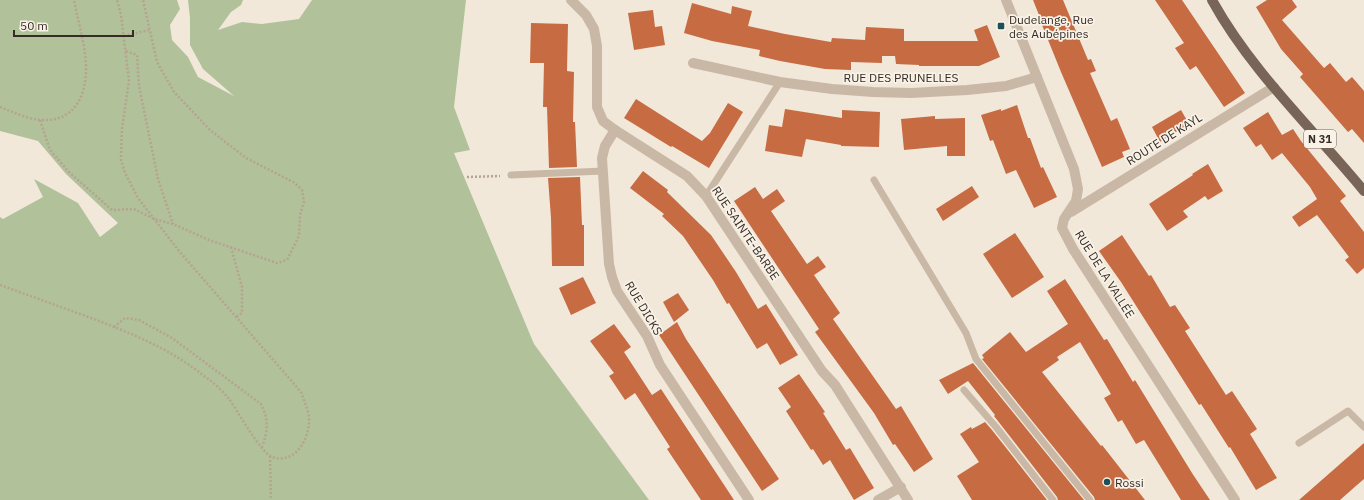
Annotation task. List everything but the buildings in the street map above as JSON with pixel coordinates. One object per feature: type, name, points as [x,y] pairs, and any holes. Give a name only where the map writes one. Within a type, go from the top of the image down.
[{"type":"main road","name":"N 31","points":[[1212,0],[1242,46],[1274,87],[1339,160],[1364,191]]},
{"type":"street","name":"RUE SAINTE-BARBE","points":[[571,0],[586,16],[594,29],[597,46],[597,107],[603,120],[615,130],[687,176],[706,196],[822,371],[835,385],[908,500]]},
{"type":"street","name":"RUE DE LA VALLÉE","points":[[1006,0],[1074,169],[1078,189],[1076,201],[1064,219],[1062,228],[1072,249],[1235,500]]},
{"type":"street","name":"RUE DES PRUNELLES","points":[[693,64],[780,82],[832,89],[873,92],[910,93],[967,90],[1006,86],[1037,77]]},
{"type":"street","name":"ROUTE DE KAYL","points":[[1069,213],[1274,87]]},
{"type":"street","name":"RUE DICKS","points":[[615,130],[605,146],[602,158],[609,264],[617,291],[647,336],[660,365],[749,500]]},
{"type":"street","points":[[878,500],[901,487]]},
{"type":"lane","points":[[706,196],[780,82]]},
{"type":"lane","points":[[511,175],[603,171]]},
{"type":"lane","points":[[874,180],[966,333],[976,359],[1090,500]]},
{"type":"lane","points":[[964,390],[1053,500]]},
{"type":"lane","points":[[1299,444],[1348,411],[1364,427]]},
{"type":"path","points":[[0,107],[20,116],[40,120],[55,119],[68,114],[77,105],[84,90],[86,69],[84,50],[74,0]]},
{"type":"path","points":[[0,285],[114,326],[148,340],[179,357],[205,376],[228,397],[262,448],[270,456],[284,459],[293,455],[302,446],[307,433],[309,420],[307,407],[301,392],[179,251],[138,198],[125,173],[121,160],[122,129],[129,81],[122,15],[117,0]]},
{"type":"path","points":[[40,120],[50,150],[69,172],[112,210],[134,209],[154,219],[173,224],[209,240],[277,263],[287,260],[299,236],[300,215],[304,202],[302,190],[295,183],[246,158],[234,149],[210,130],[174,92],[157,62],[143,0]]},
{"type":"path","points":[[124,36],[149,30]]},
{"type":"path","points":[[126,51],[137,55],[139,86],[158,179],[173,224]]},
{"type":"path","points":[[467,177],[511,175]]},
{"type":"path","points":[[231,247],[242,287],[242,312],[236,317]]},
{"type":"path","points":[[114,326],[125,318],[139,320],[172,338],[261,404],[267,416],[266,436],[262,448]]},
{"type":"path","points":[[270,456],[272,500]]},
{"type":"green space","points":[[0,0],[177,0],[180,9],[170,25],[172,40],[188,57],[198,77],[234,96],[203,69],[190,45],[188,0],[243,0],[241,5],[231,12],[218,30],[242,22],[262,24],[299,19],[312,0],[466,0],[454,107],[470,150],[454,153],[534,344],[649,500],[0,500],[0,217],[3,219],[43,197],[34,179],[78,203],[100,237],[118,223],[66,174],[38,141],[0,131]]},
{"type":"place","name":"Dudelange, Rue des Aubépines","points":[[1001,26]]},
{"type":"place","name":"Rossi","points":[[1107,482]]}]
